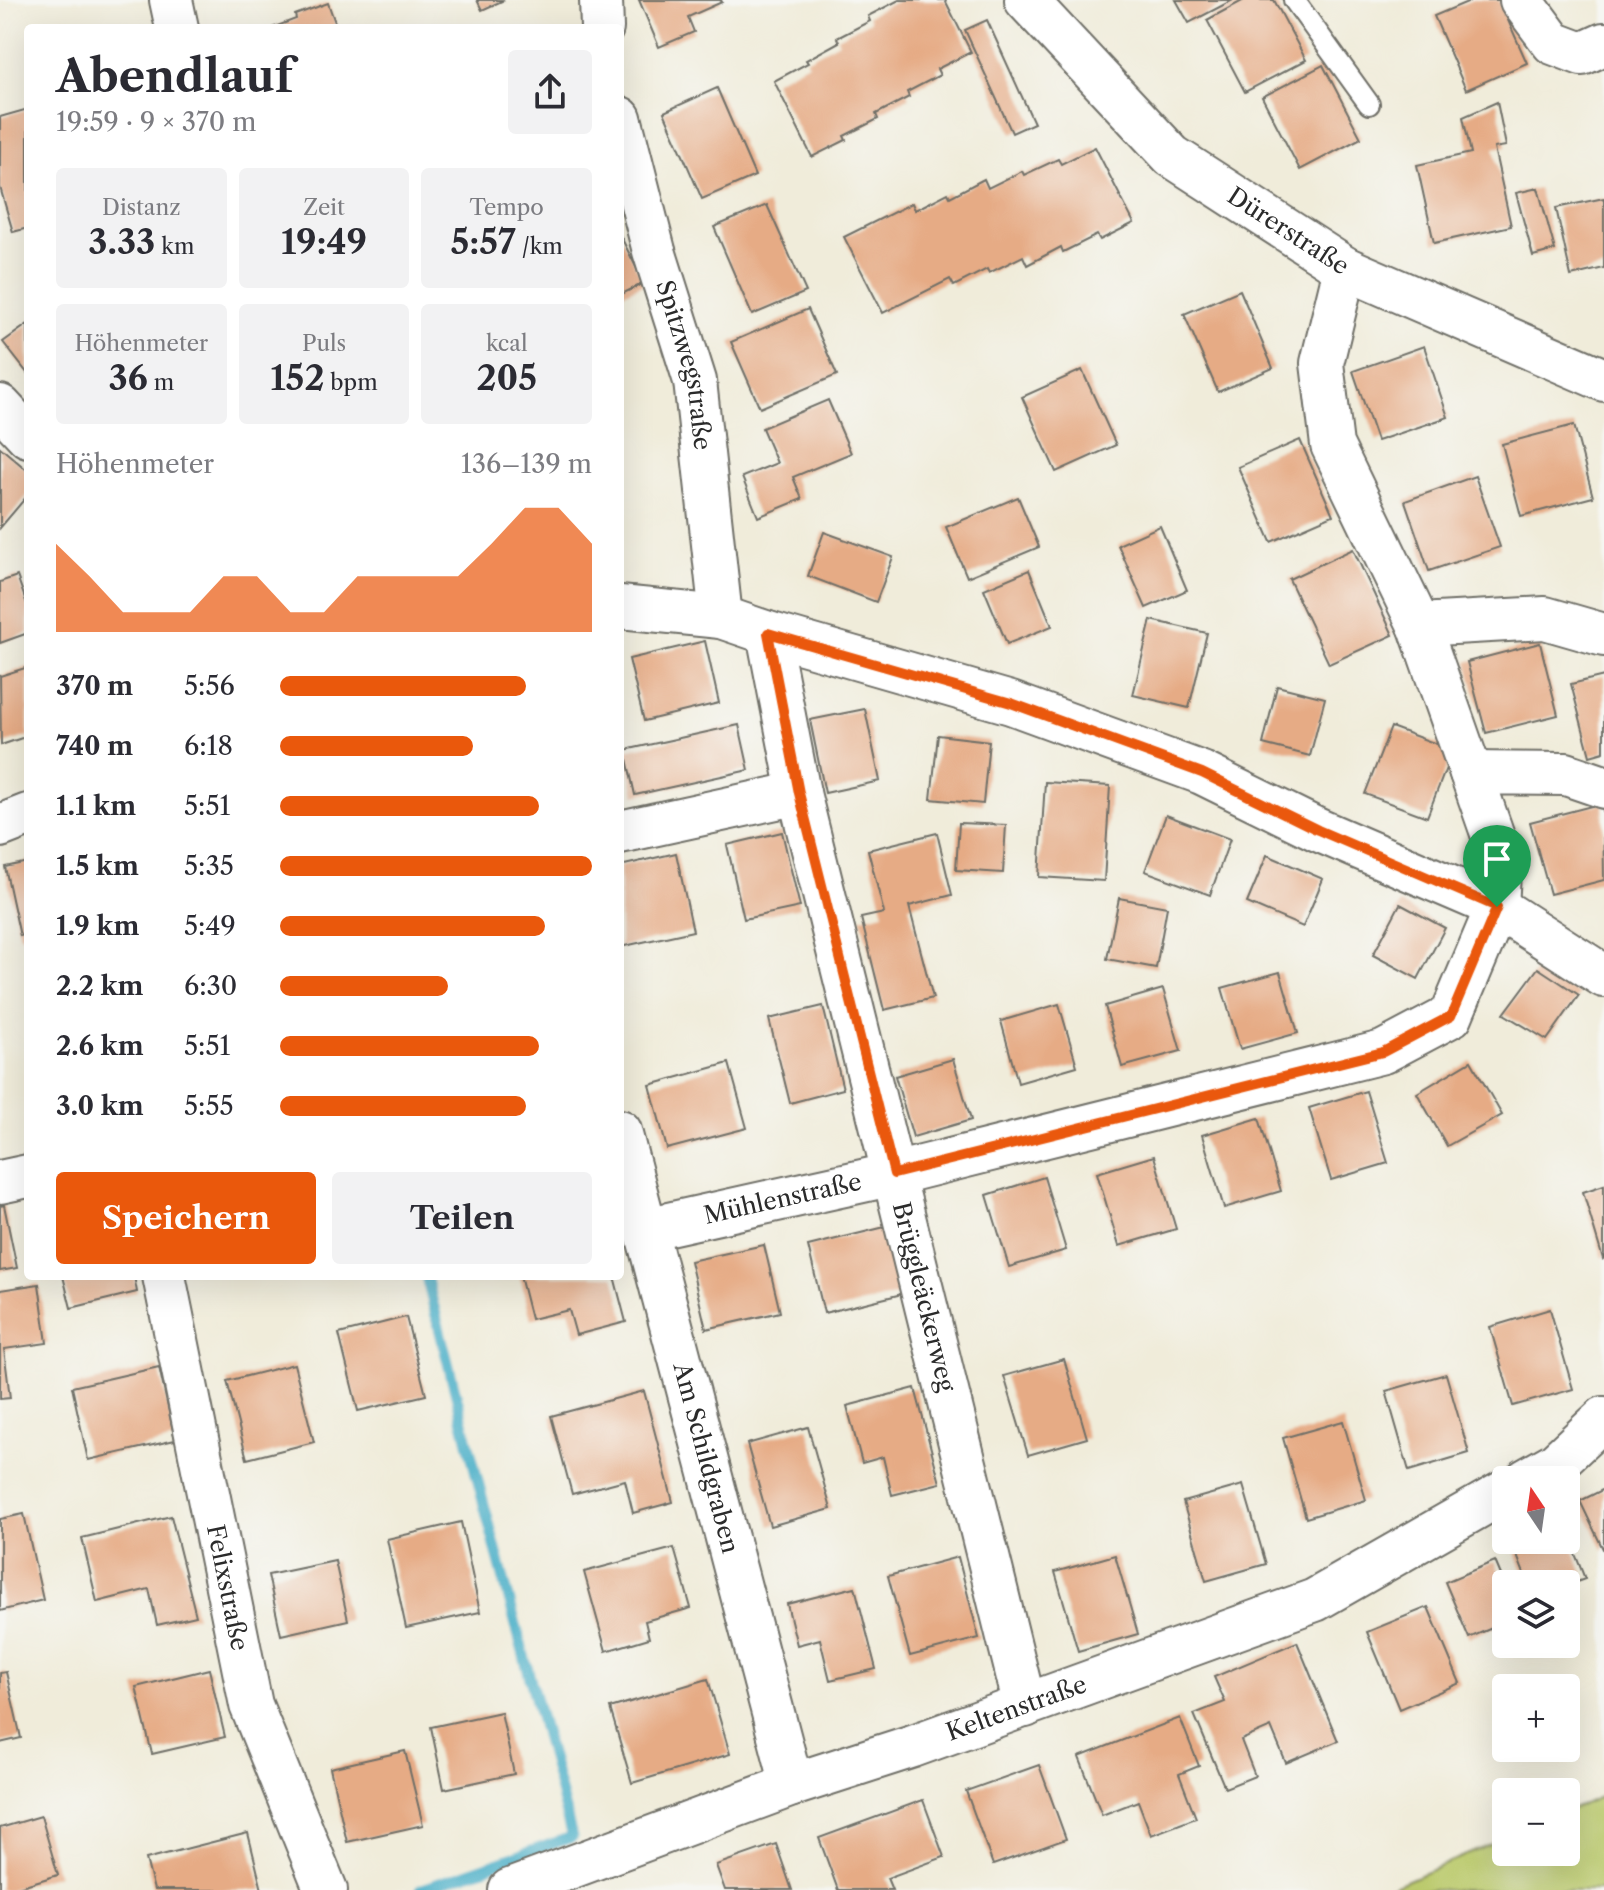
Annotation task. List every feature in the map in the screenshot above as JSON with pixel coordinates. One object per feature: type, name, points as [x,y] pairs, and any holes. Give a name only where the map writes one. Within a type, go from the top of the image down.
[{"type":"street","points":[[171,0],[176,24]]},
{"type":"street","points":[[601,0],[602,24]]},
{"type":"street","name":"Dürerstraße","points":[[1027,0],[1172,156],[1345,268],[1604,380]]},
{"type":"street","points":[[1521,0],[1553,43],[1582,54],[1604,44]]},
{"type":"street","name":"Spitzwegstraße","points":[[624,134],[654,251],[695,381],[721,617]]},
{"type":"street","name":"Mühlenstraße","points":[[646,1229],[894,1174],[1383,1052],[1451,1016],[1497,907],[1500,856],[1419,625],[1332,445],[1322,363],[1345,268]]},
{"type":"street","points":[[0,406],[24,432]]},
{"type":"street","points":[[624,607],[721,617],[1011,703],[1202,773],[1318,830],[1497,907],[1604,976]]},
{"type":"street","points":[[1419,625],[1545,618],[1604,635]]},
{"type":"street","name":"Brüggleäckerweg","points":[[768,633],[799,793],[1025,1706]]},
{"type":"street","points":[[1471,773],[1566,774],[1604,787]]},
{"type":"street","points":[[624,831],[799,793]]},
{"type":"street","points":[[0,826],[24,817]]},
{"type":"street","name":"Am Schildgraben","points":[[624,1146],[792,1785]]},
{"type":"street","points":[[0,1182],[24,1177]]},
{"type":"street","name":"Felixstraße","points":[[165,1280],[251,1705],[326,1890]]},
{"type":"street","points":[[1551,1466],[1604,1418]]},
{"type":"street","name":"Keltenstraße","points":[[510,1890],[792,1785],[913,1746],[1315,1600],[1492,1499]]},
{"type":"lane","points":[[1294,0],[1369,104]]},
{"type":"green space","points":[[1604,1795],[1604,1890],[1385,1890],[1492,1844],[1492,1866],[1580,1866],[1580,1806]]},
{"type":"building","points":[[477,0],[504,0],[482,10]]},
{"type":"building","points":[[639,0],[722,2],[688,17],[694,32],[659,47]]},
{"type":"building","points":[[899,0],[945,0],[971,52],[937,69],[940,75],[907,92],[909,97],[876,114],[878,119],[812,157],[774,81],[839,42],[837,38],[870,21],[868,16]]},
{"type":"building","points":[[1176,0],[1233,0],[1189,23]]},
{"type":"building","points":[[1244,0],[1274,0],[1306,60],[1245,92],[1207,20]]},
{"type":"building","points":[[1472,0],[1499,0],[1527,63],[1466,90],[1434,16]]},
{"type":"building","points":[[328,3],[336,24],[283,24],[296,19],[295,15]]},
{"type":"building","points":[[987,20],[1034,123],[1012,133],[965,30]]},
{"type":"building","points":[[1323,65],[1361,138],[1300,170],[1262,97]]},
{"type":"building","points":[[717,88],[755,176],[702,199],[664,112]]},
{"type":"building","points":[[1497,102],[1506,146],[1494,148],[1511,226],[1434,243],[1417,165],[1471,153],[1463,117]]},
{"type":"building","points":[[24,110],[24,229],[13,232],[0,187],[0,117]]},
{"type":"building","points":[[1095,147],[1134,223],[1100,240],[1097,235],[1063,252],[1061,247],[1027,265],[1023,256],[989,273],[987,269],[954,286],[950,279],[883,313],[844,237],[912,203],[915,210],[948,193],[950,197],[984,179],[988,188],[1022,171],[1024,175],[1058,159],[1061,164]]},
{"type":"building","points":[[1538,188],[1555,250],[1533,256],[1516,193]]},
{"type":"building","points":[[1604,198],[1604,268],[1571,276],[1556,208]]},
{"type":"building","points":[[767,205],[806,292],[752,315],[714,227]]},
{"type":"building","points":[[624,243],[644,283],[624,293]]},
{"type":"building","points":[[1240,290],[1273,368],[1218,392],[1184,314]]},
{"type":"building","points":[[808,309],[837,375],[760,408],[731,342]]},
{"type":"building","points":[[24,327],[24,369],[3,342]]},
{"type":"building","points":[[1424,346],[1448,417],[1377,441],[1353,371]]},
{"type":"building","points":[[1082,370],[1116,445],[1056,472],[1022,397]]},
{"type":"building","points":[[828,400],[851,453],[793,477],[802,499],[758,517],[742,477],[777,463],[762,428]]},
{"type":"building","points":[[1574,425],[1593,497],[1521,516],[1502,444]]},
{"type":"building","points":[[1300,440],[1333,515],[1271,542],[1238,467]]},
{"type":"building","points":[[0,447],[24,468],[24,500],[0,528]]},
{"type":"building","points":[[1475,476],[1500,547],[1429,571],[1405,501]]},
{"type":"building","points":[[1018,497],[1039,547],[967,577],[946,527]]},
{"type":"building","points":[[1160,526],[1187,590],[1146,608],[1118,545]]},
{"type":"building","points":[[824,532],[893,557],[876,602],[808,576]]},
{"type":"building","points":[[1353,549],[1393,635],[1329,664],[1289,579]]},
{"type":"building","points":[[1029,570],[1052,626],[1007,644],[984,589]]},
{"type":"building","points":[[17,576],[24,596],[24,634],[0,643],[0,582]]},
{"type":"building","points":[[1151,620],[1207,633],[1189,708],[1133,695]]},
{"type":"building","points":[[705,641],[719,703],[644,721],[629,659]]},
{"type":"building","points":[[1540,643],[1558,715],[1486,733],[1467,662]]},
{"type":"building","points":[[24,668],[24,737],[1,745],[0,676]]},
{"type":"building","points":[[1604,676],[1604,752],[1590,756],[1571,684]]},
{"type":"building","points":[[1277,686],[1325,698],[1310,756],[1263,744]]},
{"type":"building","points":[[865,709],[880,781],[825,793],[810,720]]},
{"type":"building","points":[[739,725],[749,770],[635,795],[625,750]]},
{"type":"building","points":[[1391,727],[1453,750],[1427,817],[1365,794]]},
{"type":"building","points":[[938,735],[989,741],[983,804],[931,799]]},
{"type":"building","points":[[1045,782],[1110,786],[1104,881],[1039,877]]},
{"type":"building","points":[[1603,803],[1604,880],[1550,894],[1530,822]]},
{"type":"building","points":[[1166,815],[1230,839],[1210,895],[1145,871]]},
{"type":"building","points":[[959,823],[1006,825],[1003,873],[956,870]]},
{"type":"building","points":[[782,832],[800,907],[744,919],[727,845]]},
{"type":"building","points":[[937,833],[952,895],[909,906],[933,998],[884,1010],[861,918],[884,913],[868,850]]},
{"type":"building","points":[[676,853],[693,931],[624,946],[624,865]]},
{"type":"building","points":[[1267,855],[1323,879],[1303,927],[1247,903]]},
{"type":"building","points":[[24,863],[24,935],[20,936],[5,867]]},
{"type":"building","points":[[1119,898],[1167,907],[1156,968],[1107,959]]},
{"type":"building","points":[[1400,904],[1445,928],[1418,979],[1373,955]]},
{"type":"building","points":[[1538,968],[1579,995],[1547,1040],[1504,1014]]},
{"type":"building","points":[[1280,972],[1298,1033],[1240,1049],[1222,988]]},
{"type":"building","points":[[1163,989],[1181,1051],[1122,1067],[1105,1006]]},
{"type":"building","points":[[1059,1004],[1077,1066],[1018,1083],[1001,1021]]},
{"type":"building","points":[[823,1006],[843,1089],[790,1103],[769,1019]]},
{"type":"building","points":[[953,1059],[971,1120],[913,1137],[895,1076]]},
{"type":"building","points":[[1471,1061],[1502,1115],[1447,1146],[1417,1093]]},
{"type":"building","points":[[729,1063],[747,1128],[667,1149],[650,1085]]},
{"type":"building","points":[[1366,1091],[1388,1163],[1331,1180],[1309,1108]]},
{"type":"building","points":[[1259,1118],[1281,1191],[1224,1208],[1202,1135]]},
{"type":"building","points":[[1154,1156],[1176,1229],[1119,1246],[1097,1173]]},
{"type":"building","points":[[1044,1177],[1066,1250],[1009,1267],[987,1195]]},
{"type":"building","points":[[1604,1185],[1604,1258],[1603,1259],[1583,1192]]},
{"type":"building","points":[[4,1205],[17,1268],[0,1271],[0,1206]]},
{"type":"building","points":[[885,1227],[902,1294],[824,1313],[808,1246]]},
{"type":"building","points":[[764,1245],[780,1312],[706,1329],[690,1261]]},
{"type":"building","points":[[64,1280],[135,1280],[137,1292],[71,1308]]},
{"type":"building","points":[[521,1280],[615,1280],[626,1322],[576,1335],[569,1310],[531,1319]]},
{"type":"building","points":[[39,1284],[47,1343],[4,1349],[10,1398],[0,1399],[0,1290]]},
{"type":"building","points":[[1550,1309],[1573,1389],[1513,1406],[1490,1327]]},
{"type":"building","points":[[406,1317],[426,1395],[358,1411],[339,1334]]},
{"type":"building","points":[[1064,1359],[1087,1438],[1028,1455],[1004,1376]]},
{"type":"building","points":[[294,1364],[314,1442],[247,1459],[227,1381]]},
{"type":"building","points":[[159,1367],[175,1440],[88,1460],[72,1387]]},
{"type":"building","points":[[1446,1374],[1469,1453],[1409,1471],[1386,1391]]},
{"type":"building","points":[[915,1388],[940,1483],[892,1495],[883,1457],[862,1463],[847,1406]]},
{"type":"building","points":[[644,1391],[673,1502],[633,1513],[625,1480],[572,1494],[551,1416]]},
{"type":"building","points":[[1343,1421],[1366,1500],[1306,1518],[1283,1438]]},
{"type":"building","points":[[808,1427],[831,1509],[770,1526],[747,1444]]},
{"type":"building","points":[[1243,1485],[1266,1564],[1206,1581],[1183,1502]]},
{"type":"building","points":[[1604,1489],[1604,1551],[1580,1501]]},
{"type":"building","points":[[24,1514],[43,1600],[0,1611],[0,1519]]},
{"type":"building","points":[[171,1516],[196,1616],[157,1625],[149,1589],[97,1602],[82,1538]]},
{"type":"building","points":[[461,1522],[480,1612],[406,1628],[387,1539]]},
{"type":"building","points":[[674,1548],[691,1608],[645,1621],[649,1638],[606,1651],[584,1572]]},
{"type":"building","points":[[1516,1554],[1575,1554],[1585,1579],[1580,1581],[1580,1570],[1523,1570]]},
{"type":"building","points":[[1115,1555],[1138,1634],[1078,1651],[1055,1572]]},
{"type":"building","points":[[958,1557],[979,1638],[910,1656],[888,1576]]},
{"type":"building","points":[[335,1561],[348,1620],[281,1635],[268,1575]]},
{"type":"building","points":[[1495,1561],[1499,1570],[1492,1570],[1492,1628],[1469,1638],[1445,1582]]},
{"type":"building","points":[[855,1587],[876,1669],[830,1680],[820,1639],[797,1645],[787,1604]]},
{"type":"building","points":[[1428,1607],[1460,1683],[1399,1709],[1367,1632]]},
{"type":"building","points":[[1297,1642],[1338,1741],[1286,1763],[1271,1727],[1241,1740],[1255,1776],[1225,1788],[1194,1714],[1225,1702],[1214,1677]]},
{"type":"building","points":[[209,1669],[225,1737],[152,1754],[136,1687]]},
{"type":"building","points":[[6,1672],[21,1738],[0,1743],[0,1673]]},
{"type":"building","points":[[708,1679],[730,1754],[632,1783],[610,1708]]},
{"type":"building","points":[[501,1712],[514,1774],[444,1789],[431,1727]]},
{"type":"building","points":[[1180,1718],[1199,1766],[1179,1774],[1196,1818],[1151,1835],[1138,1801],[1102,1815],[1079,1757]]},
{"type":"building","points":[[405,1751],[423,1825],[347,1842],[330,1768]]},
{"type":"building","points":[[1039,1765],[1066,1839],[993,1865],[966,1791]]},
{"type":"building","points":[[923,1800],[944,1857],[887,1878],[892,1890],[838,1890],[819,1838]]},
{"type":"building","points":[[41,1816],[58,1875],[0,1890],[0,1828]]},
{"type":"building","points":[[248,1833],[262,1890],[154,1890],[146,1859]]},
{"type":"building","points":[[776,1844],[792,1890],[725,1890],[716,1865]]},
{"type":"waterway","points":[[420,1890],[572,1837],[427,1280]]},
{"type":"route","points":[[768,633],[1011,703],[1202,773],[1318,830],[1497,907],[1451,1016],[1383,1052],[894,1174],[799,793],[768,633]]}]
